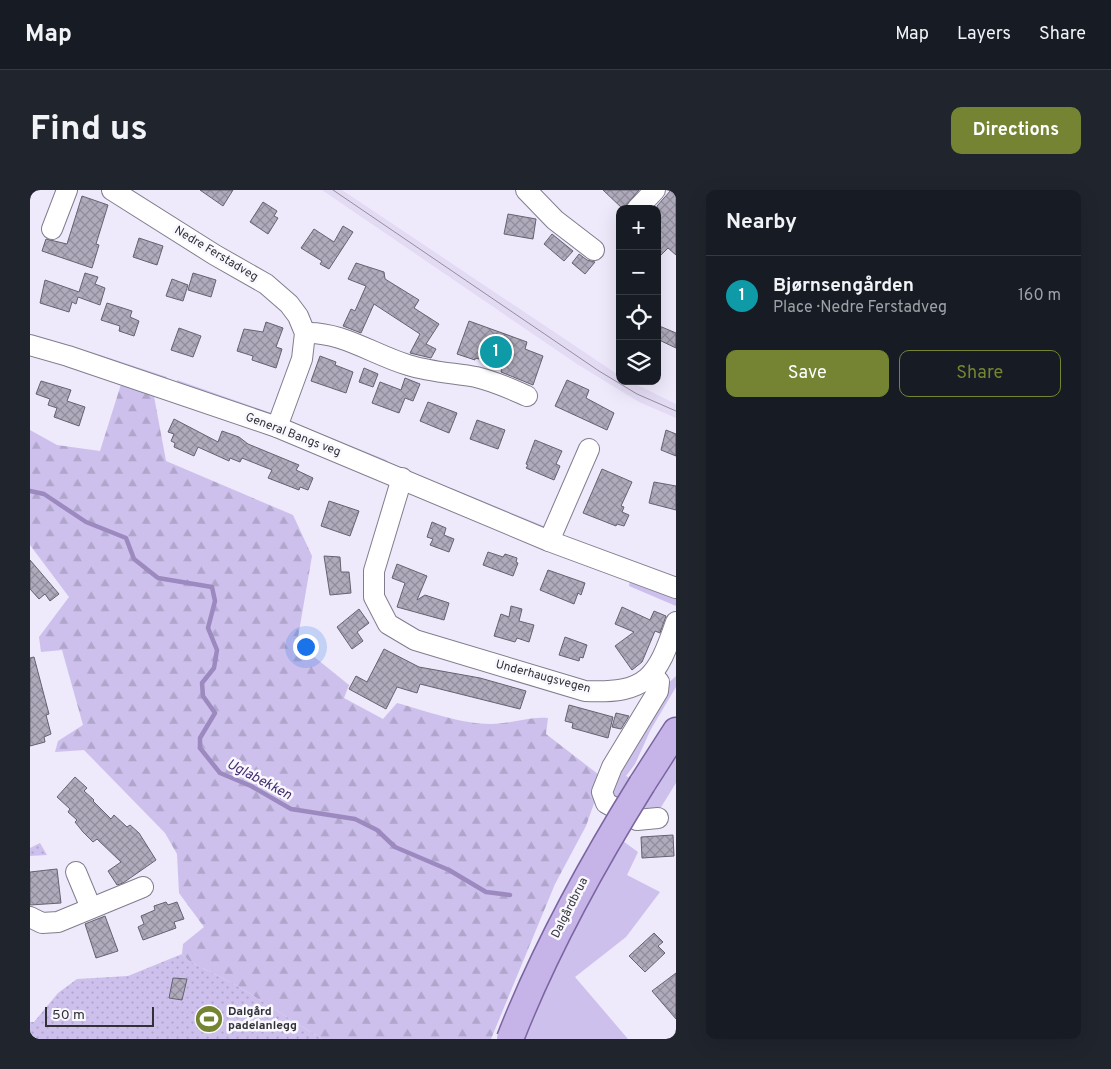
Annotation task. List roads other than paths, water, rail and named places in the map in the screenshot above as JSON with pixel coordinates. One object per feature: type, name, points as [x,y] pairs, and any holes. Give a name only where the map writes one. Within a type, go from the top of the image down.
[{"type":"main road","name":"Dalgårdbrua","points":[[510,1039],[557,931],[598,854],[676,731]]},
{"type":"street","points":[[52,229],[67,190]]},
{"type":"street","name":"Nedre Ferstadveg","points":[[112,190],[215,255],[266,284],[290,304],[306,333]]},
{"type":"street","points":[[526,190],[556,220],[594,250]]},
{"type":"street","points":[[641,205],[655,190]]},
{"type":"street","points":[[277,427],[302,359],[306,333],[318,332],[406,364],[429,371],[479,378],[527,396]]},
{"type":"street","name":"General Bangs veg","points":[[30,345],[68,356],[277,427],[549,541],[676,588]]},
{"type":"street","points":[[549,541],[589,449]]},
{"type":"street","name":"Underhaugsvegen","points":[[402,478],[374,571],[374,597],[388,624],[415,640],[585,691],[607,692],[625,690],[640,684],[653,675]]},
{"type":"street","points":[[658,818],[637,820],[606,803],[602,792],[612,767],[658,691],[659,682],[653,675],[658,668],[676,622]]},
{"type":"street","points":[[76,872],[91,908]]},
{"type":"street","points":[[30,917],[42,923],[50,924],[144,887]]},
{"type":"waterway","name":"Uglabekken","points":[[30,491],[44,494],[86,522],[126,538],[134,559],[158,578],[212,587],[215,601],[208,628],[217,650],[214,668],[202,683],[203,696],[215,713],[200,738],[200,748],[220,773],[251,786],[291,809],[355,819],[377,830],[395,847],[449,870],[486,892],[510,895]]},
{"type":"tram line","points":[[333,190],[599,371],[637,394],[676,411]]},
{"type":"place","name":"Bjørnsengården","points":[[496,352]]},
{"type":"place","name":"Dalgård padelanlegg","points":[[209,1019]]}]
